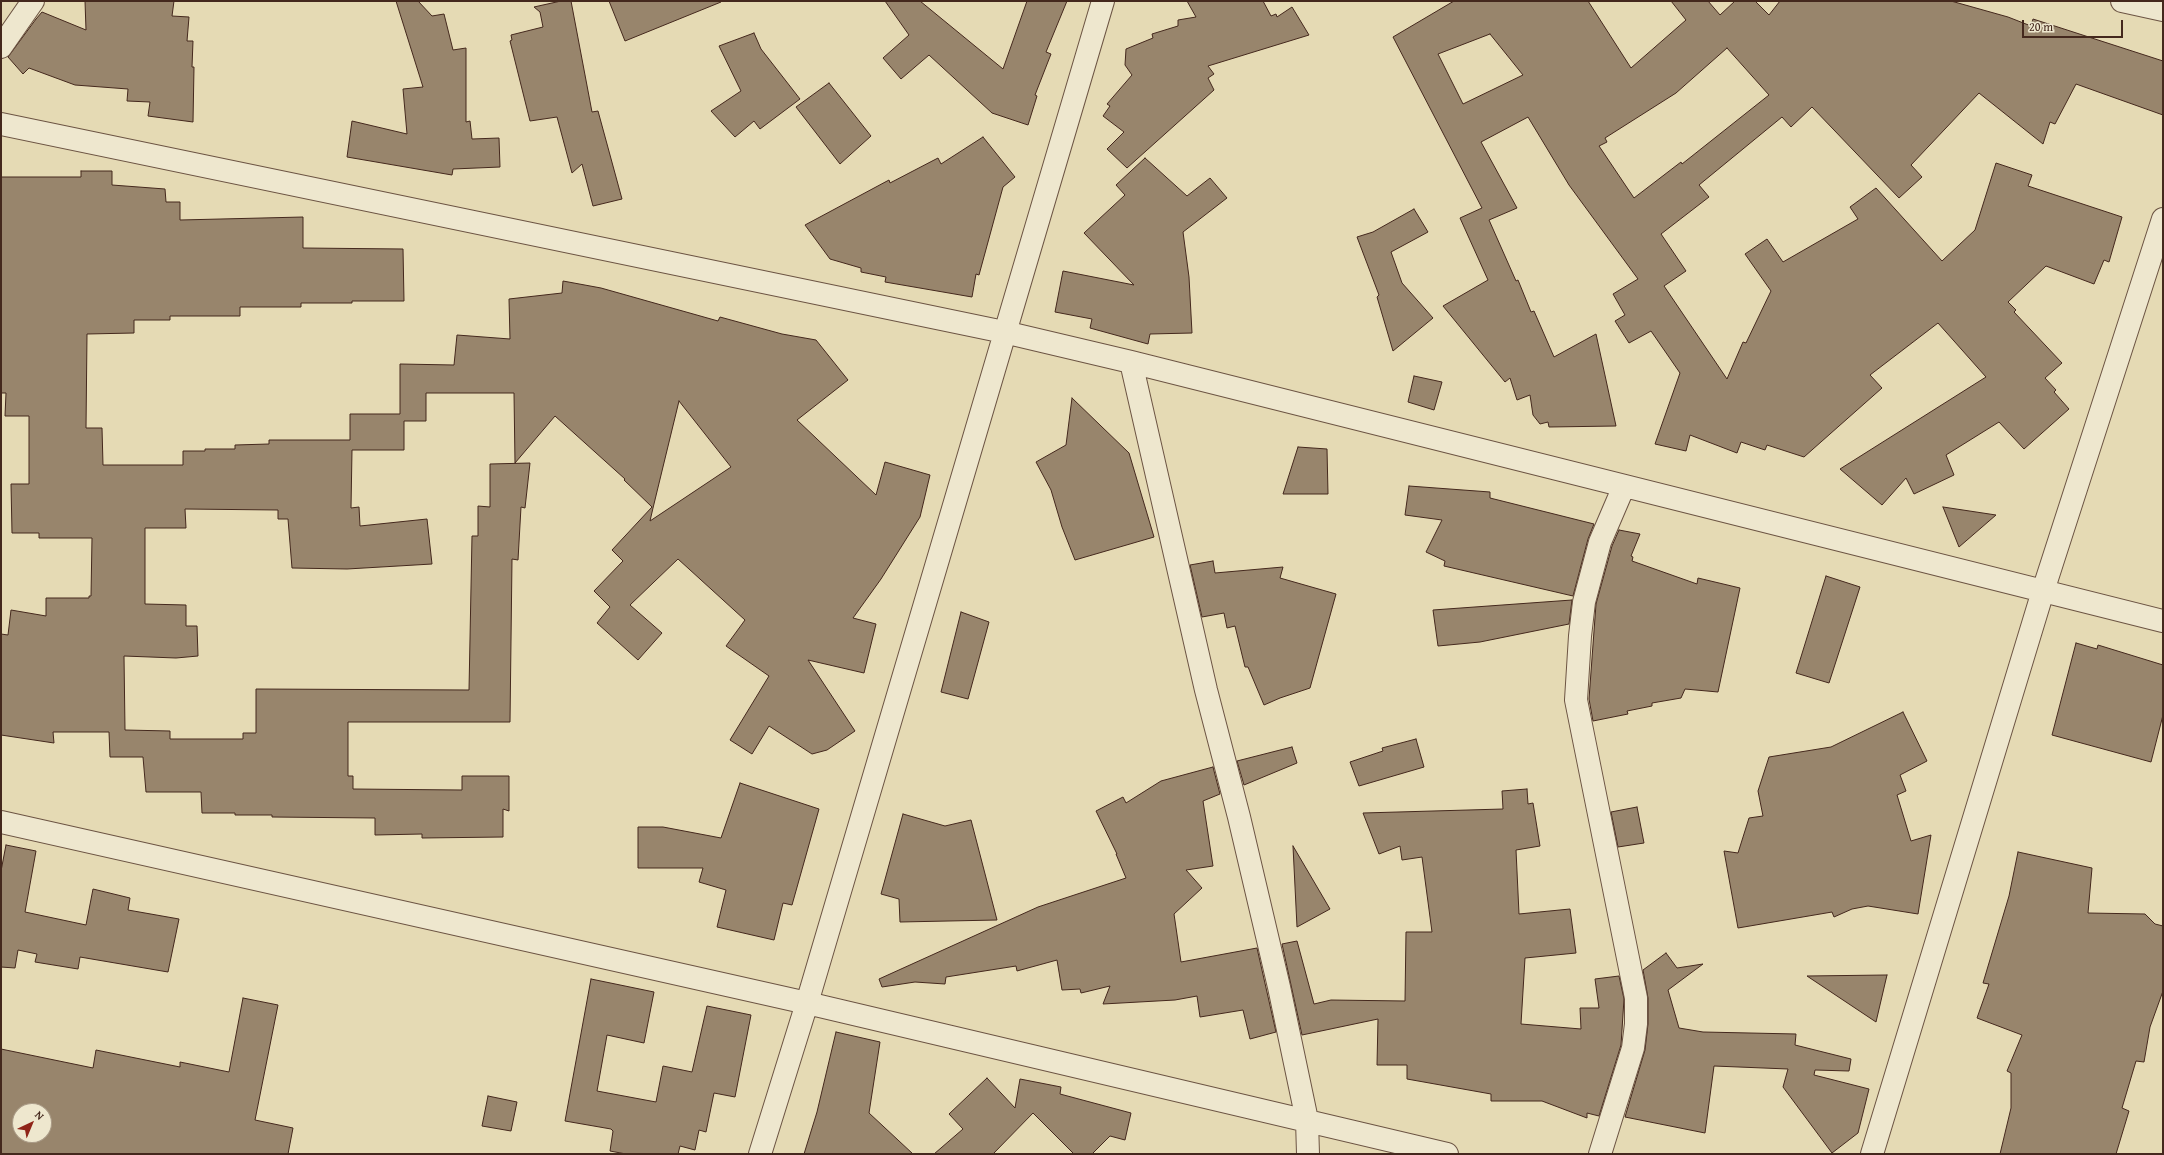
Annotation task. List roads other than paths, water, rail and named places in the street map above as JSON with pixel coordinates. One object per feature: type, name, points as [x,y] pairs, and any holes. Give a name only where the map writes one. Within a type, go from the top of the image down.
[{"type":"street","points":[[1,47],[33,1]]},
{"type":"street","points":[[760,1154],[807,1003],[1103,1]]},
{"type":"street","points":[[2122,1],[2163,10]]},
{"type":"street","points":[[1,124],[1004,332],[1131,362],[2163,621]]},
{"type":"street","points":[[1872,1154],[2043,591],[2163,219]]},
{"type":"street","points":[[1131,362],[1205,682],[1239,817],[1279,987],[1307,1120],[1308,1154]]},
{"type":"street","points":[[1600,1154],[1633,1048],[1636,1024],[1636,998],[1576,700],[1580,636],[1584,602],[1600,542],[1624,486]]},
{"type":"street","points":[[1,822],[807,1003],[1447,1154]]}]
